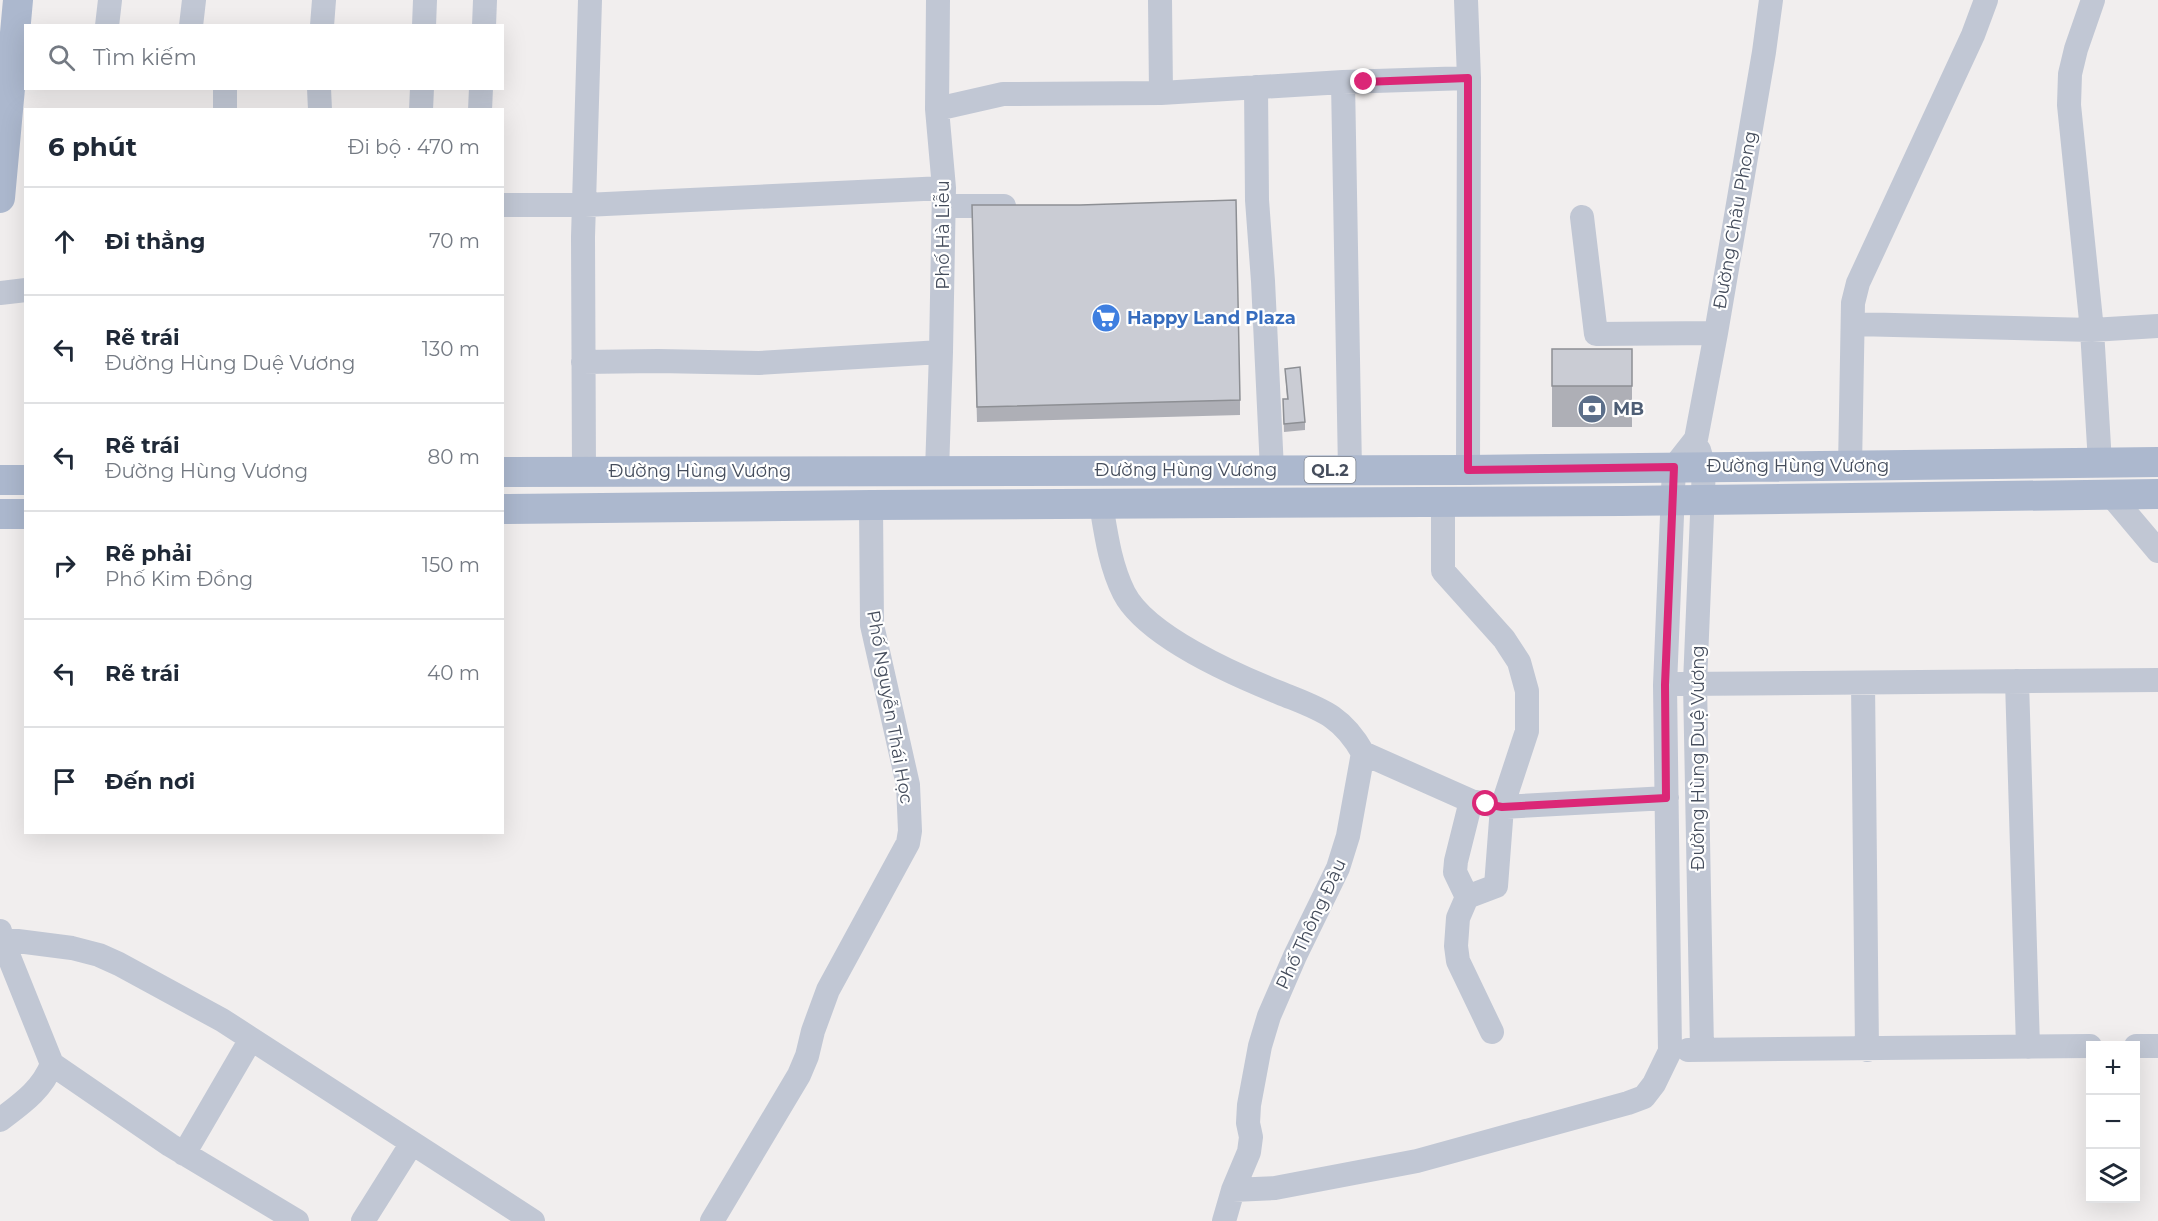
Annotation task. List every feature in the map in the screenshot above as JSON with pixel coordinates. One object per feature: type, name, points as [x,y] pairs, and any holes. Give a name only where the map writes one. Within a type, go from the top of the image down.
[{"type":"main road","points":[[0,198],[18,0]]},
{"type":"main road","name":"Đường Hùng Vương","points":[[504,472],[1272,471],[1674,467],[1700,453],[1850,467],[2158,462]]},
{"type":"main road","points":[[756,506],[757,471]]},
{"type":"main road","points":[[0,480],[24,480]]},
{"type":"main road","name":"Đường Hùng Vương","points":[[504,509],[2158,494]]},
{"type":"main road","points":[[0,514],[24,514]]},
{"type":"street","points":[[107,24],[110,0]]},
{"type":"street","points":[[191,24],[194,0]]},
{"type":"street","points":[[322,24],[324,0]]},
{"type":"street","points":[[424,24],[425,0]]},
{"type":"street","points":[[484,24],[485,0]]},
{"type":"street","points":[[584,472],[585,205],[591,0]]},
{"type":"street","name":"Phố Hà Liễu","points":[[937,471],[942,352],[944,197],[937,109],[938,0]]},
{"type":"street","points":[[1160,0],[1161,93]]},
{"type":"street","points":[[1466,0],[1468,470]]},
{"type":"street","name":"Đường Châu Phong","points":[[1700,453],[1716,333],[1771,0]]},
{"type":"street","points":[[1850,467],[1853,303],[1858,283],[1973,34],[1986,0]]},
{"type":"street","points":[[2093,0],[2070,74],[2069,105],[2092,330],[2100,463]]},
{"type":"street","points":[[937,109],[1003,93],[1161,93],[1343,82],[1468,78]]},
{"type":"street","points":[[1343,82],[1350,470]]},
{"type":"street","points":[[1256,87],[1245,200],[1263,281],[1272,471]]},
{"type":"street","points":[[225,90],[225,108]]},
{"type":"street","points":[[319,90],[320,108]]},
{"type":"street","points":[[421,108],[422,90]]},
{"type":"street","points":[[480,108],[481,90]]},
{"type":"street","points":[[504,205],[944,197],[1023,206]]},
{"type":"street","points":[[1582,217],[1596,334],[1716,333]]},
{"type":"street","points":[[0,293],[24,290]]},
{"type":"street","points":[[1854,324],[2092,330],[2158,326]]},
{"type":"street","points":[[583,362],[759,363],[942,352]]},
{"type":"street","name":"Đường Hùng Duệ Vương","points":[[1700,453],[1702,499],[1695,683],[1702,1049]]},
{"type":"street","name":"Đường Hùng Duệ Vương","points":[[1670,1051],[1665,685],[1674,467]]},
{"type":"street","points":[[2110,494],[2158,551]]},
{"type":"street","points":[[1443,502],[1443,571],[1504,639],[1519,662],[1526,684],[1527,731],[1502,807],[1496,886],[1467,897],[1458,918],[1456,946],[1458,961],[1492,1032]]},
{"type":"street","points":[[1101,504],[1113,566],[1124,593],[1142,618],[1164,634],[1232,671],[1327,713],[1348,730],[1363,753],[1471,801],[1502,807],[1666,798]]},
{"type":"street","name":"Phố Nguyễn Thái Học","points":[[712,1221],[799,1075],[828,990],[908,843],[910,831],[908,785],[872,625],[871,505]]},
{"type":"street","points":[[1665,685],[2158,680]]},
{"type":"street","points":[[2017,681],[2028,1047]]},
{"type":"street","points":[[1863,683],[1868,1050]]},
{"type":"street","name":"Phố Thông Đậu","points":[[1224,1221],[1233,1190],[1249,1152],[1251,1137],[1248,1123],[1249,1105],[1263,1036],[1294,956],[1332,883],[1344,852],[1363,753]]},
{"type":"street","points":[[1467,897],[1455,872],[1471,801]]},
{"type":"street","points":[[1,935],[99,955],[222,1020],[533,1221]]},
{"type":"street","points":[[1,935],[52,1064],[184,1154],[297,1221]]},
{"type":"street","points":[[184,1154],[251,1039]]},
{"type":"street","points":[[1233,1190],[1275,1188],[1417,1161],[1628,1104],[1644,1097],[1670,1051],[2086,1046]]},
{"type":"street","points":[[2140,1046],[2158,1046]]},
{"type":"street","points":[[0,1120],[32,1096],[44,1081],[52,1064]]},
{"type":"street","points":[[363,1221],[412,1143]]},
{"type":"building","name":"Happy Land Plaza","points":[[1236,200],[1240,400],[977,407],[972,205],[1080,205]]},
{"type":"building","points":[[1552,349],[1632,349],[1632,386],[1552,386]]},
{"type":"building","points":[[1300,367],[1305,422],[1284,424],[1283,399],[1288,399],[1285,369]]},
{"type":"place","name":"Happy Land Plaza","points":[[1106,318]]},
{"type":"place","name":"MB","points":[[1592,409]]},
{"type":"route","points":[[1364,82],[1468,78],[1468,470],[1674,467],[1665,685],[1666,798],[1502,807],[1486,804]]}]
